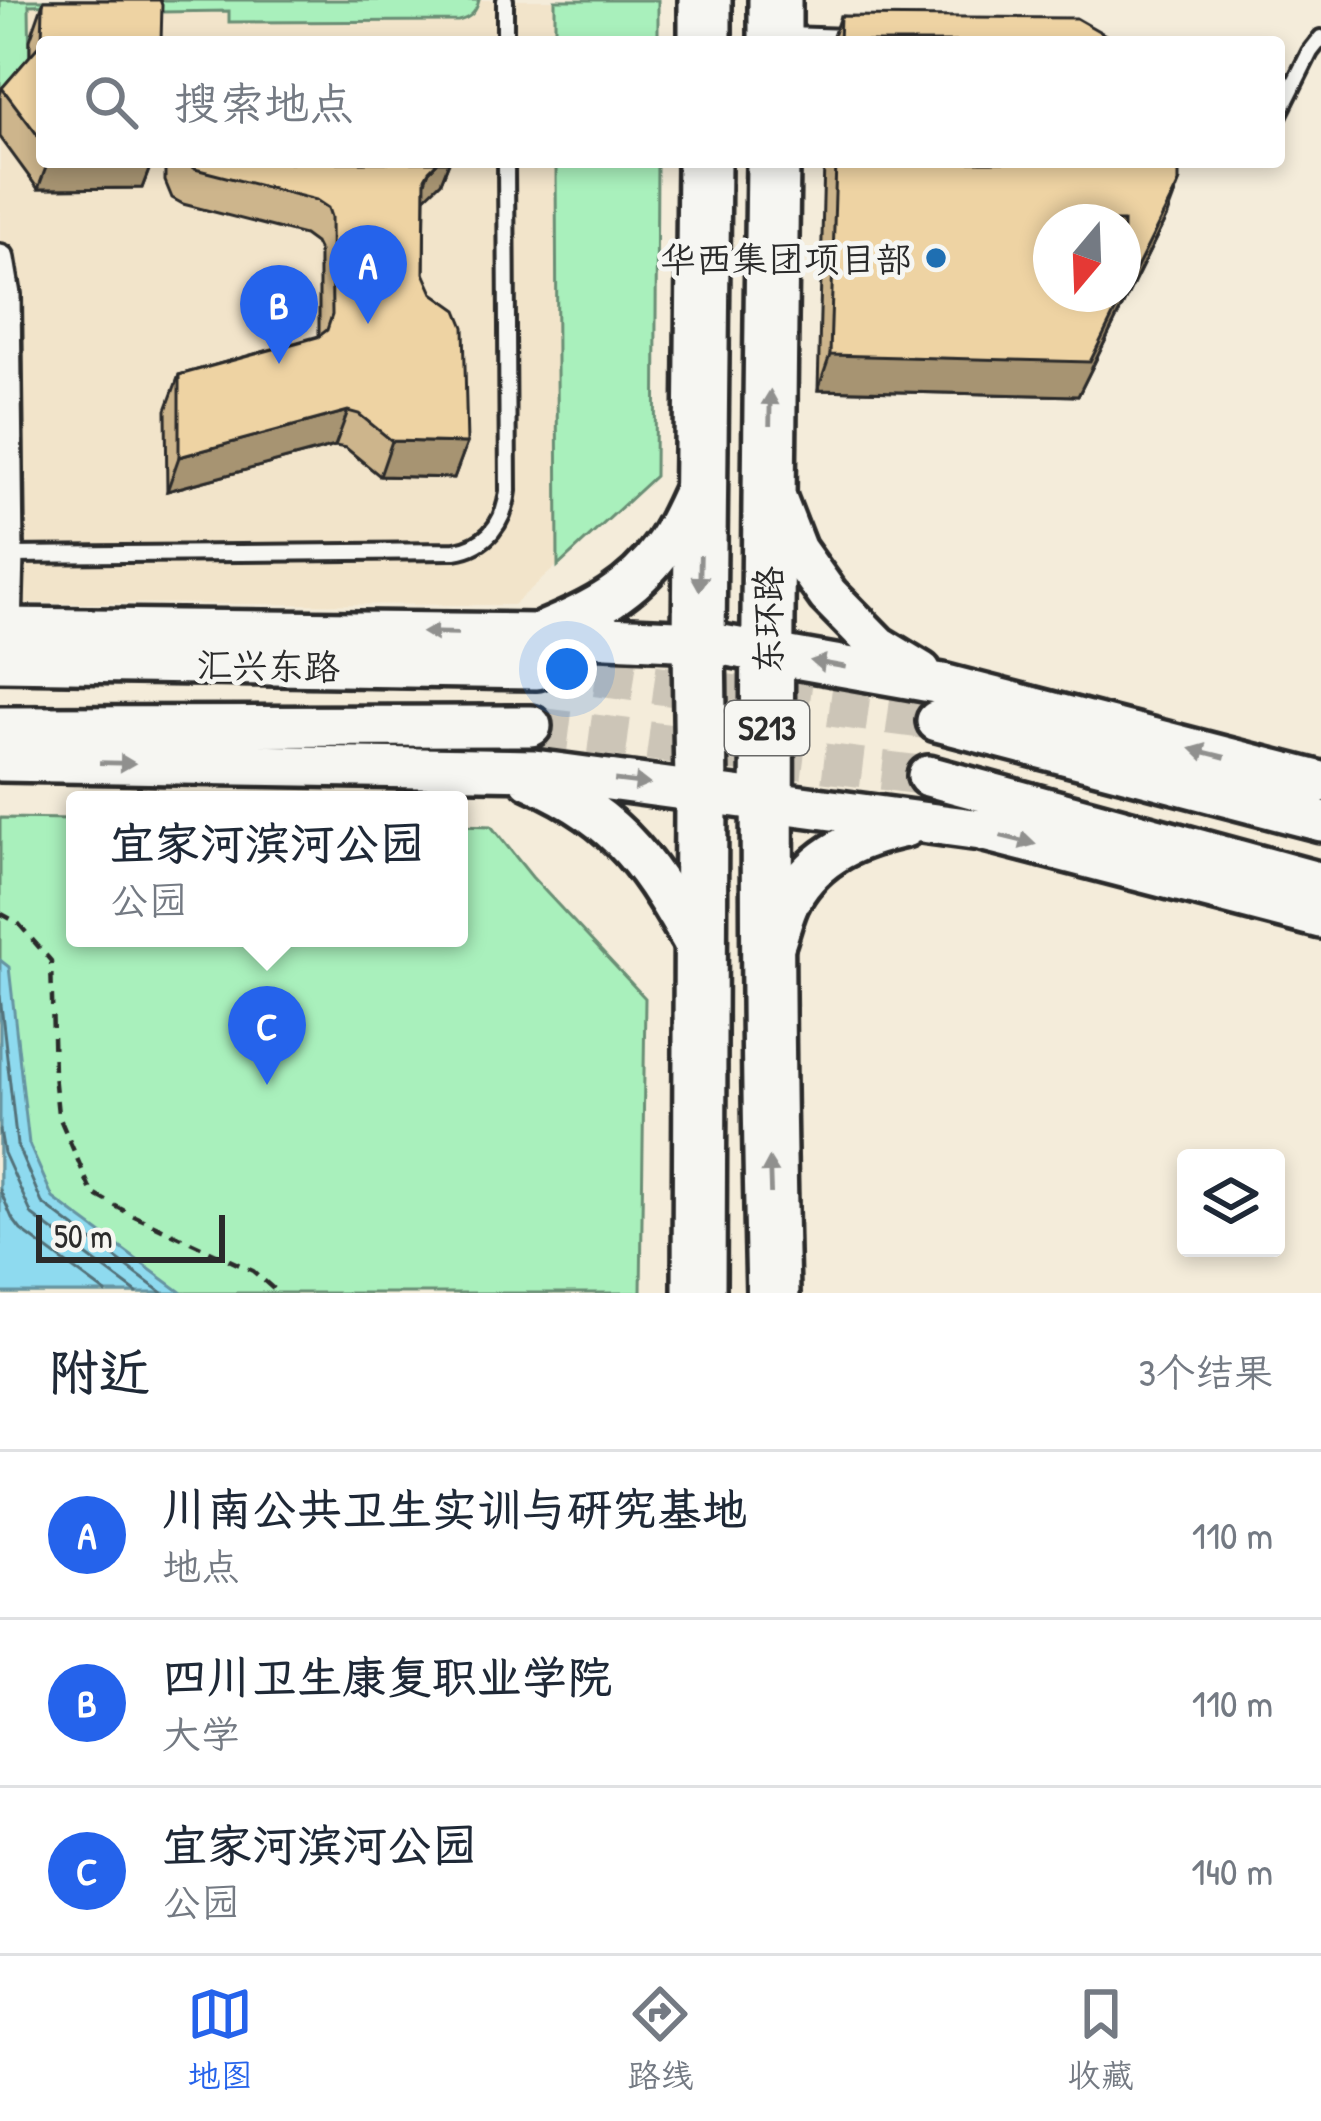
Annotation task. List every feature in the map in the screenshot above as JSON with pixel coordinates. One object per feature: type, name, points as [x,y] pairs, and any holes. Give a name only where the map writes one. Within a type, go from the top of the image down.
[{"type":"highway","points":[[705,0],[705,36]]},
{"type":"highway","name":"东环路","points":[[698,1293],[704,168]]},
{"type":"highway","name":"东环路","points":[[773,168],[766,652],[773,1293]]},
{"type":"main road","points":[[537,652],[628,589],[665,547],[702,475]]},
{"type":"main road","points":[[769,482],[796,550],[827,595],[939,703],[1321,821]]},
{"type":"main road","name":"汇兴东路","points":[[2,640],[537,652],[699,640],[766,652],[939,703]]},
{"type":"main road","points":[[939,703],[1321,782]]},
{"type":"main road","name":"汇兴东路","points":[[0,727],[531,726]]},
{"type":"main road","points":[[0,761],[534,770],[981,830],[1321,918]]},
{"type":"main road","points":[[508,769],[569,796],[616,831],[658,881],[700,954]]},
{"type":"main road","points":[[928,776],[1321,883]]},
{"type":"main road","points":[[769,960],[791,898],[825,858],[868,835],[923,823]]},
{"type":"street","points":[[0,259],[6,295],[9,555],[2,640]]},
{"type":"lane","points":[[505,0],[505,36]]},
{"type":"lane","points":[[775,26],[855,36]]},
{"type":"lane","points":[[1285,102],[1321,38]]},
{"type":"lane","points":[[9,555],[455,551],[482,542],[500,521],[508,491],[506,168]]},
{"type":"path","points":[[0,913],[18,923],[51,961],[58,1114],[92,1193],[253,1271],[278,1293]]},
{"type":"shaded area","points":[[0,0],[555,0],[555,36],[36,36],[36,168],[556,168],[558,565],[513,605],[0,603]]},
{"type":"green space","points":[[0,0],[66,0],[66,4],[29,5],[30,76],[0,111]]},
{"type":"green space","points":[[161,0],[479,0],[472,14],[458,21],[229,22],[229,11],[161,12]]},
{"type":"green space","points":[[555,0],[658,0],[658,36],[555,36]]},
{"type":"green space","points":[[556,168],[657,168],[655,476],[558,566]]},
{"type":"green space","points":[[0,818],[66,819],[66,947],[468,947],[468,825],[491,826],[645,998],[641,1293],[0,1293]]},
{"type":"water","points":[[0,960],[9,967],[29,1144],[53,1198],[182,1293],[0,1293]]},
{"type":"building","points":[[44,0],[160,0],[162,5],[161,36],[42,36]]},
{"type":"building","points":[[840,16],[1076,18],[1108,36],[839,36]]},
{"type":"building","points":[[36,49],[36,133],[2,88]]},
{"type":"building","points":[[432,168],[425,178],[424,273],[433,293],[457,310],[464,327],[467,443],[392,441],[359,414],[348,411],[179,457],[179,375],[318,337],[327,330],[332,315],[328,208],[316,200],[195,169]]},
{"type":"building","name":"华西集团项目部","points":[[836,168],[1179,168],[1179,183],[1141,259],[1141,204],[1033,204],[1033,312],[1115,312],[1090,362],[830,355]]},
{"type":"tunnel","points":[[537,669],[937,721]]},
{"type":"tunnel","points":[[531,726],[928,776]]},
{"type":"place","name":"华西集团项目部","points":[[936,258]]},
{"type":"place","name":"川南公共卫生实训与研究基地","points":[[368,324]]},
{"type":"place","name":"四川卫生康复职业学院","points":[[279,364]]},
{"type":"place","name":"宜家河滨河公园","points":[[267,1085]]}]
